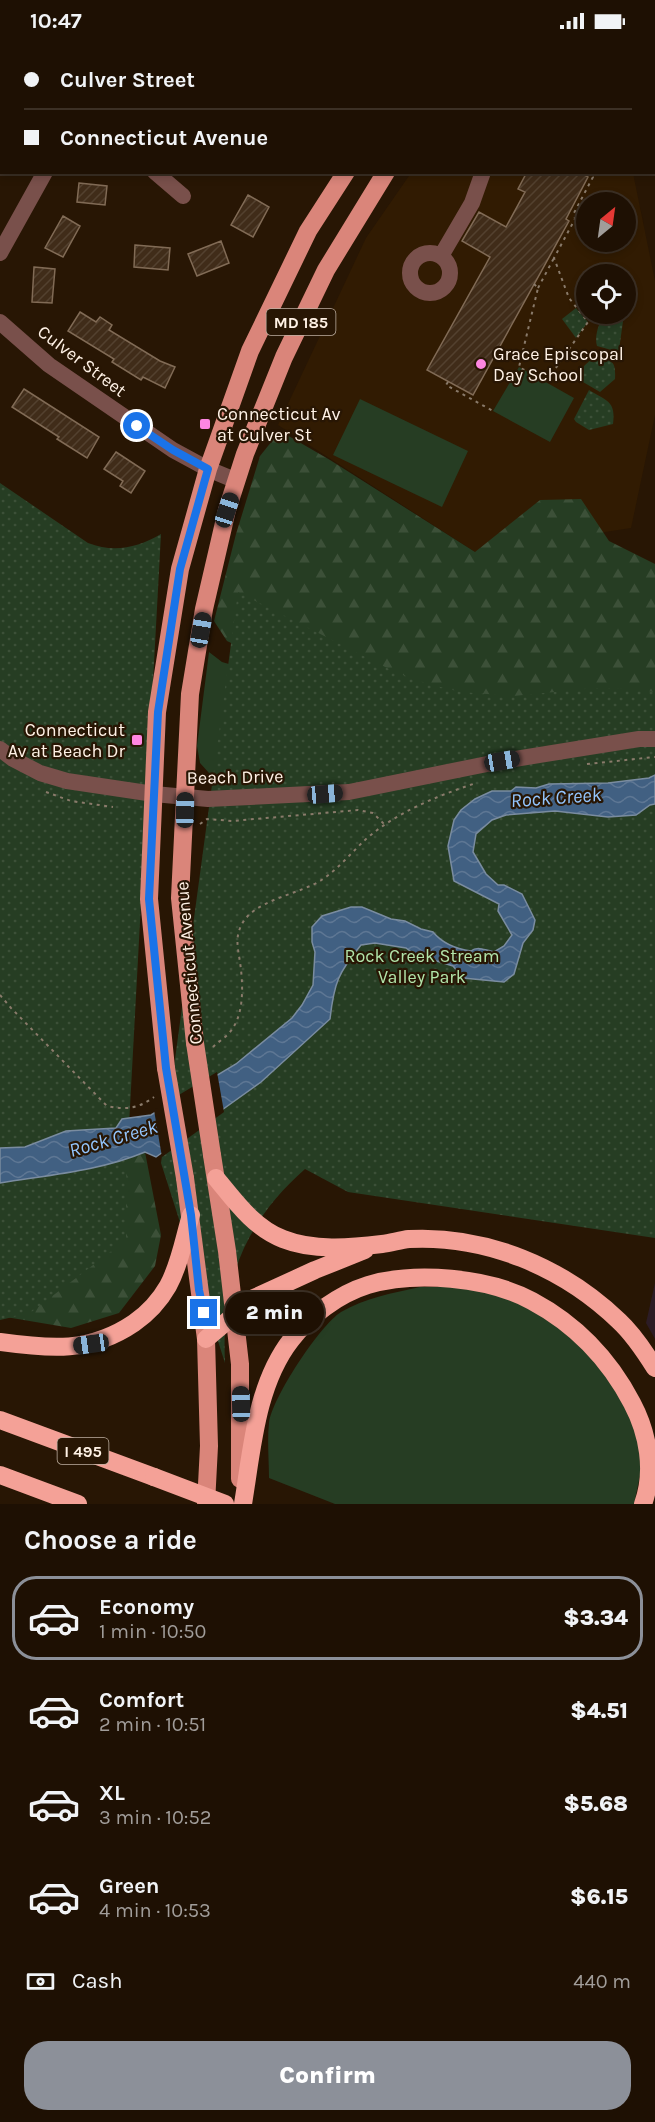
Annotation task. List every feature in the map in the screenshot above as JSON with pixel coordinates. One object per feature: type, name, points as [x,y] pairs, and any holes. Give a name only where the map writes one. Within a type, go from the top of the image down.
[{"type":"highway","points":[[216,1178],[245,1213],[266,1230],[282,1239],[319,1248],[381,1244],[407,1239],[449,1240],[479,1244],[554,1272],[589,1296],[620,1322],[655,1368]]},
{"type":"highway","points":[[0,1342],[62,1348],[91,1344],[117,1335],[142,1317],[168,1286],[179,1259],[191,1215]]},
{"type":"highway","points":[[206,1339],[254,1298],[315,1270],[381,1244]]},
{"type":"highway","points":[[241,1504],[261,1408],[276,1364],[291,1339],[310,1320],[338,1299],[367,1286],[400,1279],[434,1278],[468,1281],[499,1288],[530,1300],[560,1318],[584,1337],[607,1363],[639,1416],[648,1446],[648,1475],[643,1504]]},
{"type":"highway","name":"I 495","points":[[0,1420],[225,1504]]},
{"type":"highway","points":[[0,1475],[78,1504]]},
{"type":"main road","name":"Connecticut Avenue","points":[[206,1504],[209,1446],[206,1339],[191,1215],[166,1068],[149,899],[158,712],[180,569],[208,469],[250,351],[308,231],[345,174]]},
{"type":"main road","name":"Connecticut Avenue","points":[[241,1504],[240,1364],[235,1312],[212,1155],[204,1045],[180,898],[190,694],[204,609],[227,510],[237,481],[284,357],[326,270],[385,174]]},
{"type":"street","points":[[0,253],[44,174]]},
{"type":"street","points":[[157,174],[183,196]]},
{"type":"street","points":[[441,256],[472,203],[479,175]]},
{"type":"street","name":"Culver Street","points":[[0,322],[49,365],[173,450],[208,469],[237,481]]},
{"type":"street","name":"Beach Drive","points":[[0,749],[13,759],[40,773],[67,781],[154,794],[208,799],[349,792],[502,761],[639,739],[655,739]]},
{"type":"path","points":[[554,258],[569,298],[588,322],[546,382],[519,367],[538,288],[554,258],[575,219],[574,213],[593,177],[589,174]]},
{"type":"path","points":[[534,284],[538,288]]},
{"type":"path","points":[[448,382],[446,385],[493,411]]},
{"type":"path","points":[[584,764],[655,757]]},
{"type":"path","points":[[204,1045],[231,1032],[242,999],[237,936],[242,922],[259,908],[323,879],[385,825],[436,797],[483,781]]},
{"type":"path","points":[[200,824],[207,819],[231,821],[366,810],[373,813],[385,825]]},
{"type":"path","points":[[0,995],[107,1106],[123,1109],[141,1106],[159,1092]]},
{"type":"shaded area","name":"Grace Episcopal Day School","points":[[410,174],[633,174],[655,281],[655,415],[631,528],[475,552],[278,425],[366,238]]},
{"type":"shaded area","points":[[655,1283],[655,1339],[646,1323]]},
{"type":"green space","points":[[576,308],[576,324],[586,324],[576,338],[562,319]]},
{"type":"green space","points":[[600,324],[623,324],[619,350],[597,346]]},
{"type":"green space","points":[[595,356],[612,362],[615,368],[615,379],[600,392],[583,382],[584,366]]},
{"type":"green space","points":[[519,367],[574,398],[550,442],[493,411]]},
{"type":"green space","points":[[589,390],[609,402],[614,416],[613,424],[589,430],[576,422],[574,419]]},
{"type":"green space","points":[[360,399],[468,451],[442,507],[333,455]]},
{"type":"green space","points":[[280,431],[475,552],[540,500],[581,499],[609,541],[655,564],[655,725],[271,662],[227,641],[214,621],[236,534],[260,456]]},
{"type":"green space","points":[[0,483],[88,543],[107,548],[125,548],[143,543],[161,534],[126,1181],[126,1240],[30,1313],[0,1320]]},
{"type":"green space","name":"Rock Creek Stream Valley Park","points":[[238,592],[395,672],[428,684],[461,692],[513,696],[596,688],[655,692],[655,1238],[348,1192],[305,1169],[266,1211],[241,1256],[232,1280],[227,1306],[225,1363],[161,1163]]},
{"type":"green space","points":[[209,652],[222,662],[267,675],[340,781],[209,773],[200,763],[197,746]]},
{"type":"green space","points":[[145,1152],[161,1235],[155,1266],[119,1313],[71,1328],[0,1316],[67,1172],[127,1159]]},
{"type":"green space","points":[[420,1287],[472,1287],[523,1301],[568,1330],[608,1373],[636,1424],[642,1466],[634,1504],[335,1504],[269,1478],[268,1430],[272,1412],[298,1363],[321,1331],[332,1319],[350,1307],[379,1296]]},
{"type":"water","name":"Rock Creek","points":[[655,775],[655,804],[636,815],[608,817],[555,811],[506,815],[492,820],[476,834],[473,852],[486,874],[498,885],[504,885],[522,894],[535,920],[533,930],[523,943],[514,974],[504,982],[463,978],[453,966],[414,954],[406,948],[375,943],[361,945],[338,979],[330,1019],[261,1082],[156,1157],[145,1152],[92,1168],[0,1183],[0,1148],[25,1147],[66,1131],[116,1128],[122,1119],[151,1115],[236,1064],[292,1018],[313,985],[315,952],[312,927],[322,916],[351,907],[362,907],[433,932],[445,942],[460,949],[471,951],[482,949],[494,952],[504,946],[512,935],[498,911],[499,904],[454,881],[448,846],[454,820],[461,810],[475,799],[492,791],[511,791],[516,787],[536,788],[549,784],[608,783],[649,778]]},
{"type":"pier","points":[[217,1072],[224,1112],[162,1157],[154,1110]]},
{"type":"building","name":"Grace Episcopal Day School","points":[[526,174],[583,174],[588,177],[580,192],[576,192],[576,200],[566,219],[569,221],[473,395],[427,370],[490,257],[462,241],[479,212],[506,227],[525,192],[518,189]]},
{"type":"building","points":[[79,183],[107,186],[105,205],[77,202]]},
{"type":"building","points":[[248,195],[269,207],[253,237],[231,225]]},
{"type":"building","points":[[63,216],[80,226],[63,257],[45,248]]},
{"type":"building","points":[[221,241],[229,263],[197,276],[188,254]]},
{"type":"building","points":[[135,245],[170,248],[168,270],[134,267]]},
{"type":"building","points":[[34,267],[55,269],[52,303],[32,302]]},
{"type":"building","points":[[80,312],[96,322],[100,317],[112,325],[109,330],[160,361],[175,367],[165,388],[143,377],[141,380],[112,362],[114,359],[68,331]]},
{"type":"building","points":[[24,389],[99,437],[87,458],[12,407]]},
{"type":"building","points":[[116,452],[145,471],[131,493],[120,486],[123,481],[104,469]]},
{"type":"place","name":"Grace Episcopal Day School","points":[[481,364]]},
{"type":"place","name":"Connecticut Av at Culver St","points":[[205,424]]},
{"type":"place","name":"Connecticut Av at Beach Dr","points":[[137,740]]},
{"type":"route","points":[[137,426],[173,450],[208,469],[180,569],[158,712],[149,899],[166,1068],[191,1215],[199,1290],[204,1313]]}]
